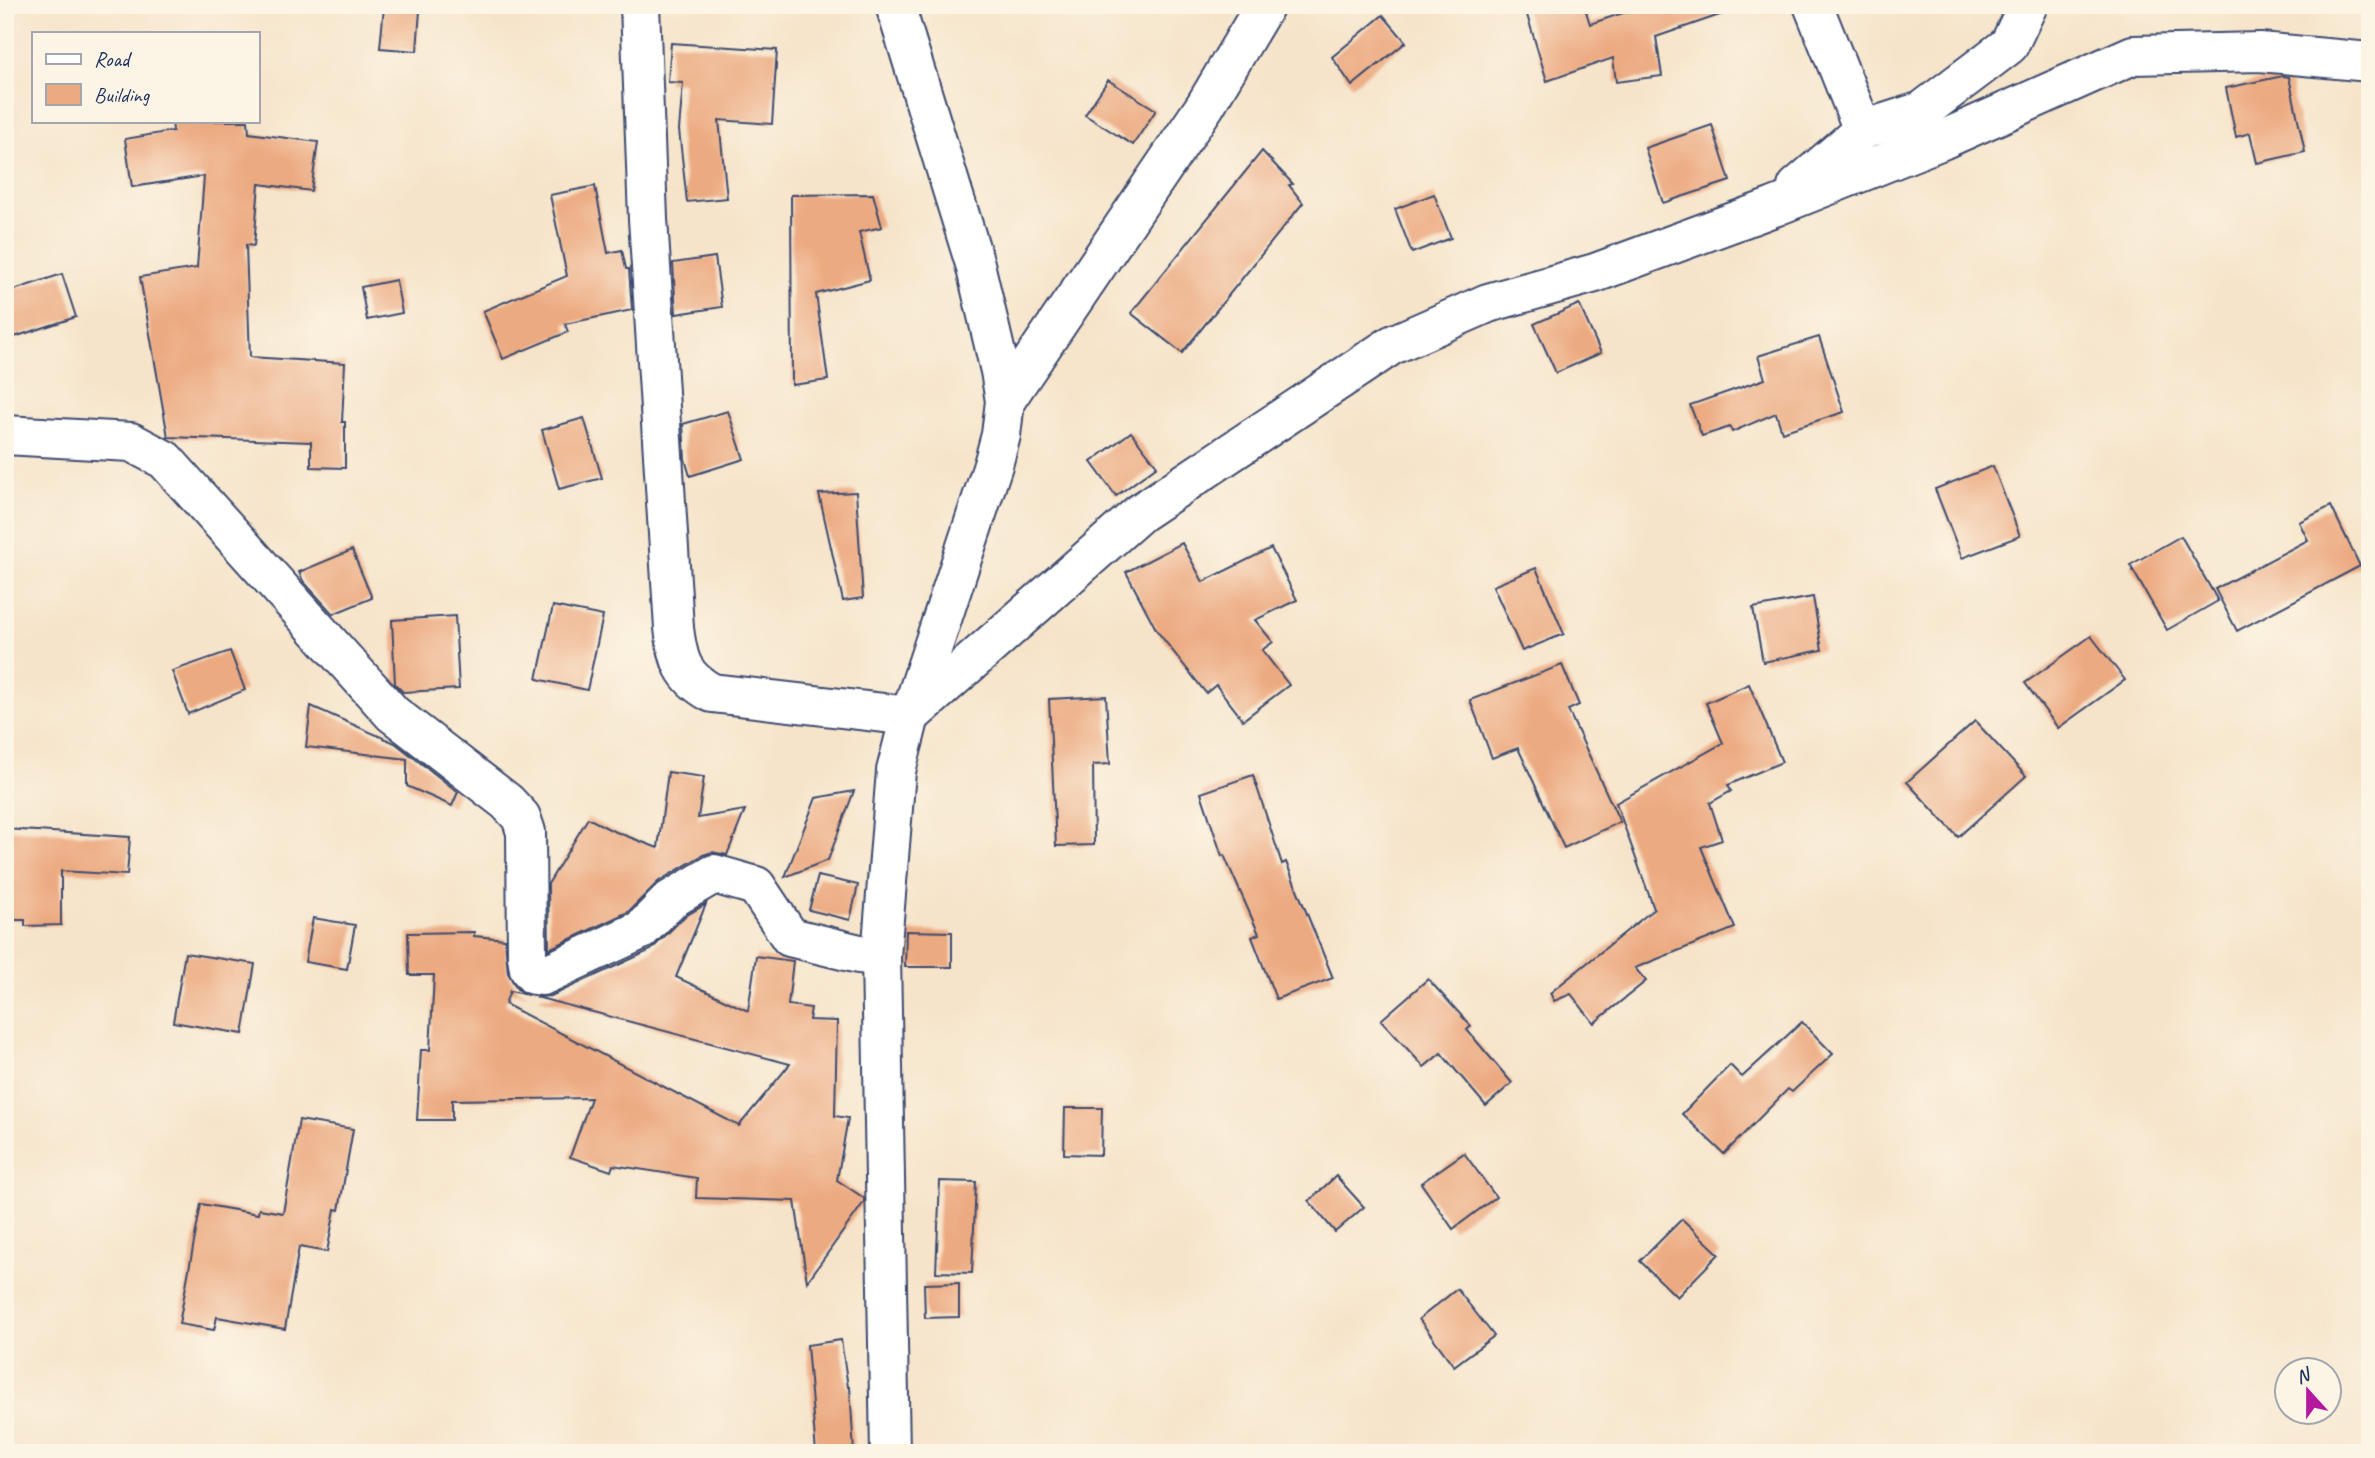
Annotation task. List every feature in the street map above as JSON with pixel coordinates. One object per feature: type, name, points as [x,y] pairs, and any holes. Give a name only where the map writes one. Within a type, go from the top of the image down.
[{"type":"street","points":[[640,5],[648,219],[674,628],[676,649],[684,671],[695,684],[712,692],[910,716],[1140,513],[1392,345],[1488,303],[1595,273],[1774,207],[1942,140],[2133,55],[2260,52],[2370,62]]},
{"type":"street","points":[[890,1453],[881,956],[896,771],[910,716],[993,465],[1001,435],[1005,401],[975,264],[895,5]]},
{"type":"street","points":[[1005,401],[1205,106],[1265,5]]},
{"type":"street","points":[[1813,5],[1863,130]]},
{"type":"street","points":[[1774,207],[1863,130],[1922,111],[2009,45],[2028,5]]},
{"type":"street","points":[[5,435],[131,442],[165,460],[393,714],[507,802],[521,817],[526,832],[527,956],[529,969],[534,975],[542,976],[641,930],[679,893],[714,874],[756,886],[790,937],[859,954],[881,956]]},
{"type":"building","points":[[1524,5],[1584,5],[1590,24],[1647,5],[1730,5],[1731,11],[1656,37],[1662,76],[1616,82],[1613,58],[1547,81]]},
{"type":"building","points":[[384,7],[420,10],[417,51],[380,48]]},
{"type":"building","points":[[1383,15],[1406,42],[1352,86],[1332,57]]},
{"type":"building","points":[[671,43],[777,50],[772,124],[719,120],[727,198],[687,202],[679,130],[683,83],[668,82]]},
{"type":"building","points":[[2289,77],[2305,152],[2257,163],[2250,133],[2236,137],[2226,88]]},
{"type":"building","points":[[1108,80],[1156,110],[1133,145],[1085,115]]},
{"type":"building","points":[[172,122],[248,122],[249,133],[318,142],[311,191],[259,184],[254,246],[246,245],[250,357],[345,363],[342,422],[345,422],[345,468],[311,467],[311,442],[168,437],[140,277],[197,268],[204,176],[132,187],[125,139],[173,131]]},
{"type":"building","points":[[1712,125],[1730,181],[1663,203],[1645,148]]},
{"type":"building","points":[[1262,151],[1293,184],[1289,185],[1303,203],[1182,353],[1131,313]]},
{"type":"building","points":[[595,186],[608,253],[622,250],[626,269],[629,269],[632,310],[565,324],[568,332],[503,359],[483,311],[567,276],[550,195]]},
{"type":"building","points":[[873,194],[882,227],[859,232],[870,280],[816,294],[828,380],[792,385],[791,195]]},
{"type":"building","points":[[1434,194],[1451,238],[1412,253],[1395,209]]},
{"type":"building","points":[[715,257],[722,307],[676,314],[673,263]]},
{"type":"building","points":[[62,274],[76,317],[5,340],[5,293]]},
{"type":"building","points":[[396,280],[402,313],[367,320],[361,287]]},
{"type":"building","points":[[1579,304],[1601,353],[1556,373],[1534,324]]},
{"type":"building","points":[[1819,337],[1844,412],[1782,432],[1776,413],[1732,432],[1730,427],[1702,436],[1690,405],[1765,379],[1758,356]]},
{"type":"building","points":[[728,411],[744,459],[690,476],[685,459],[683,424]]},
{"type":"building","points":[[584,418],[602,478],[559,489],[542,430]]},
{"type":"building","points":[[1131,432],[1157,466],[1116,496],[1091,462]]},
{"type":"building","points":[[1993,466],[2020,536],[1962,558],[1935,489]]},
{"type":"building","points":[[856,492],[863,598],[843,601],[819,494]]},
{"type":"building","points":[[2331,506],[2360,566],[2237,631],[2215,589],[2308,540],[2299,522]]},
{"type":"building","points":[[2181,536],[2218,601],[2167,630],[2130,565]]},
{"type":"building","points":[[1182,543],[1203,582],[1271,548],[1297,600],[1255,620],[1273,642],[1262,650],[1289,685],[1243,720],[1216,685],[1206,693],[1157,631],[1126,572]]},
{"type":"building","points":[[352,550],[372,598],[333,614],[303,581],[299,572]]},
{"type":"building","points":[[1536,568],[1564,634],[1522,651],[1493,586]]},
{"type":"building","points":[[1813,597],[1822,650],[1763,662],[1753,608]]},
{"type":"building","points":[[553,606],[603,616],[587,690],[537,679]]},
{"type":"building","points":[[455,616],[459,689],[403,692],[395,684],[392,620]]},
{"type":"building","points":[[2091,636],[2125,680],[2058,728],[2025,683]]},
{"type":"building","points":[[230,651],[245,690],[188,714],[172,671]]},
{"type":"building","points":[[1562,665],[1579,705],[1568,710],[1620,822],[1564,848],[1518,748],[1492,758],[1470,700]]},
{"type":"building","points":[[1749,684],[1782,762],[1728,785],[1731,791],[1710,803],[1722,840],[1701,847],[1735,928],[1635,968],[1646,981],[1594,1023],[1571,994],[1554,1001],[1550,993],[1654,909],[1616,803],[1723,743],[1706,703]]},
{"type":"building","points":[[1106,696],[1110,764],[1093,765],[1094,845],[1056,846],[1049,699]]},
{"type":"building","points":[[311,706],[395,743],[458,792],[452,806],[407,786],[407,759],[306,747]]},
{"type":"building","points":[[1975,721],[2026,776],[1958,837],[1907,782]]},
{"type":"building","points":[[668,772],[704,777],[698,818],[745,810],[727,855],[712,852],[703,855],[659,881],[628,912],[549,949],[548,884],[588,818],[658,848]]},
{"type":"building","points":[[1253,775],[1282,864],[1286,862],[1333,978],[1276,999],[1252,937],[1259,934],[1224,855],[1222,856],[1201,793]]},
{"type":"building","points":[[854,791],[828,860],[785,877],[816,798]]},
{"type":"building","points":[[5,829],[130,837],[127,875],[61,871],[61,925],[25,926],[25,920],[5,920]]},
{"type":"building","points":[[818,876],[858,885],[850,920],[809,910]]},
{"type":"building","points":[[706,904],[676,977],[748,1011],[756,956],[793,961],[788,1005],[811,1008],[809,1020],[837,1021],[835,1116],[848,1118],[837,1180],[864,1198],[864,1202],[807,1282],[795,1201],[696,1198],[697,1178],[613,1165],[611,1171],[570,1157],[591,1098],[452,1100],[452,1120],[417,1120],[421,1050],[430,1050],[434,975],[409,975],[408,933],[474,932],[474,936],[505,939],[508,973],[517,989],[528,995],[510,991],[505,1004],[739,1126],[790,1064],[536,997],[551,996],[651,950],[684,917]]},
{"type":"building","points":[[313,918],[355,925],[347,969],[305,962]]},
{"type":"building","points":[[906,931],[952,932],[952,967],[905,967]]},
{"type":"building","points":[[185,953],[255,964],[243,1034],[173,1022]]},
{"type":"building","points":[[1428,979],[1471,1026],[1467,1030],[1512,1083],[1486,1106],[1441,1053],[1424,1067],[1381,1020]]},
{"type":"building","points":[[1802,1022],[1833,1054],[1792,1092],[1788,1089],[1724,1154],[1682,1114],[1730,1065],[1742,1077]]},
{"type":"building","points":[[1065,1108],[1102,1108],[1101,1155],[1064,1154]]},
{"type":"building","points":[[299,1120],[353,1129],[339,1210],[335,1209],[327,1252],[299,1247],[285,1329],[217,1317],[214,1330],[179,1324],[201,1204],[258,1214],[259,1209],[283,1213]]},
{"type":"building","points":[[1464,1153],[1496,1197],[1453,1229],[1421,1183]]},
{"type":"building","points":[[1336,1176],[1364,1207],[1335,1232],[1309,1201]]},
{"type":"building","points":[[940,1181],[976,1182],[972,1273],[936,1272]]},
{"type":"building","points":[[1682,1219],[1719,1254],[1677,1297],[1640,1261]]},
{"type":"building","points":[[959,1283],[959,1317],[925,1318],[924,1284]]},
{"type":"building","points":[[1457,1289],[1494,1336],[1454,1366],[1419,1319]]},
{"type":"building","points":[[841,1340],[850,1387],[854,1453],[816,1453],[807,1345]]}]
